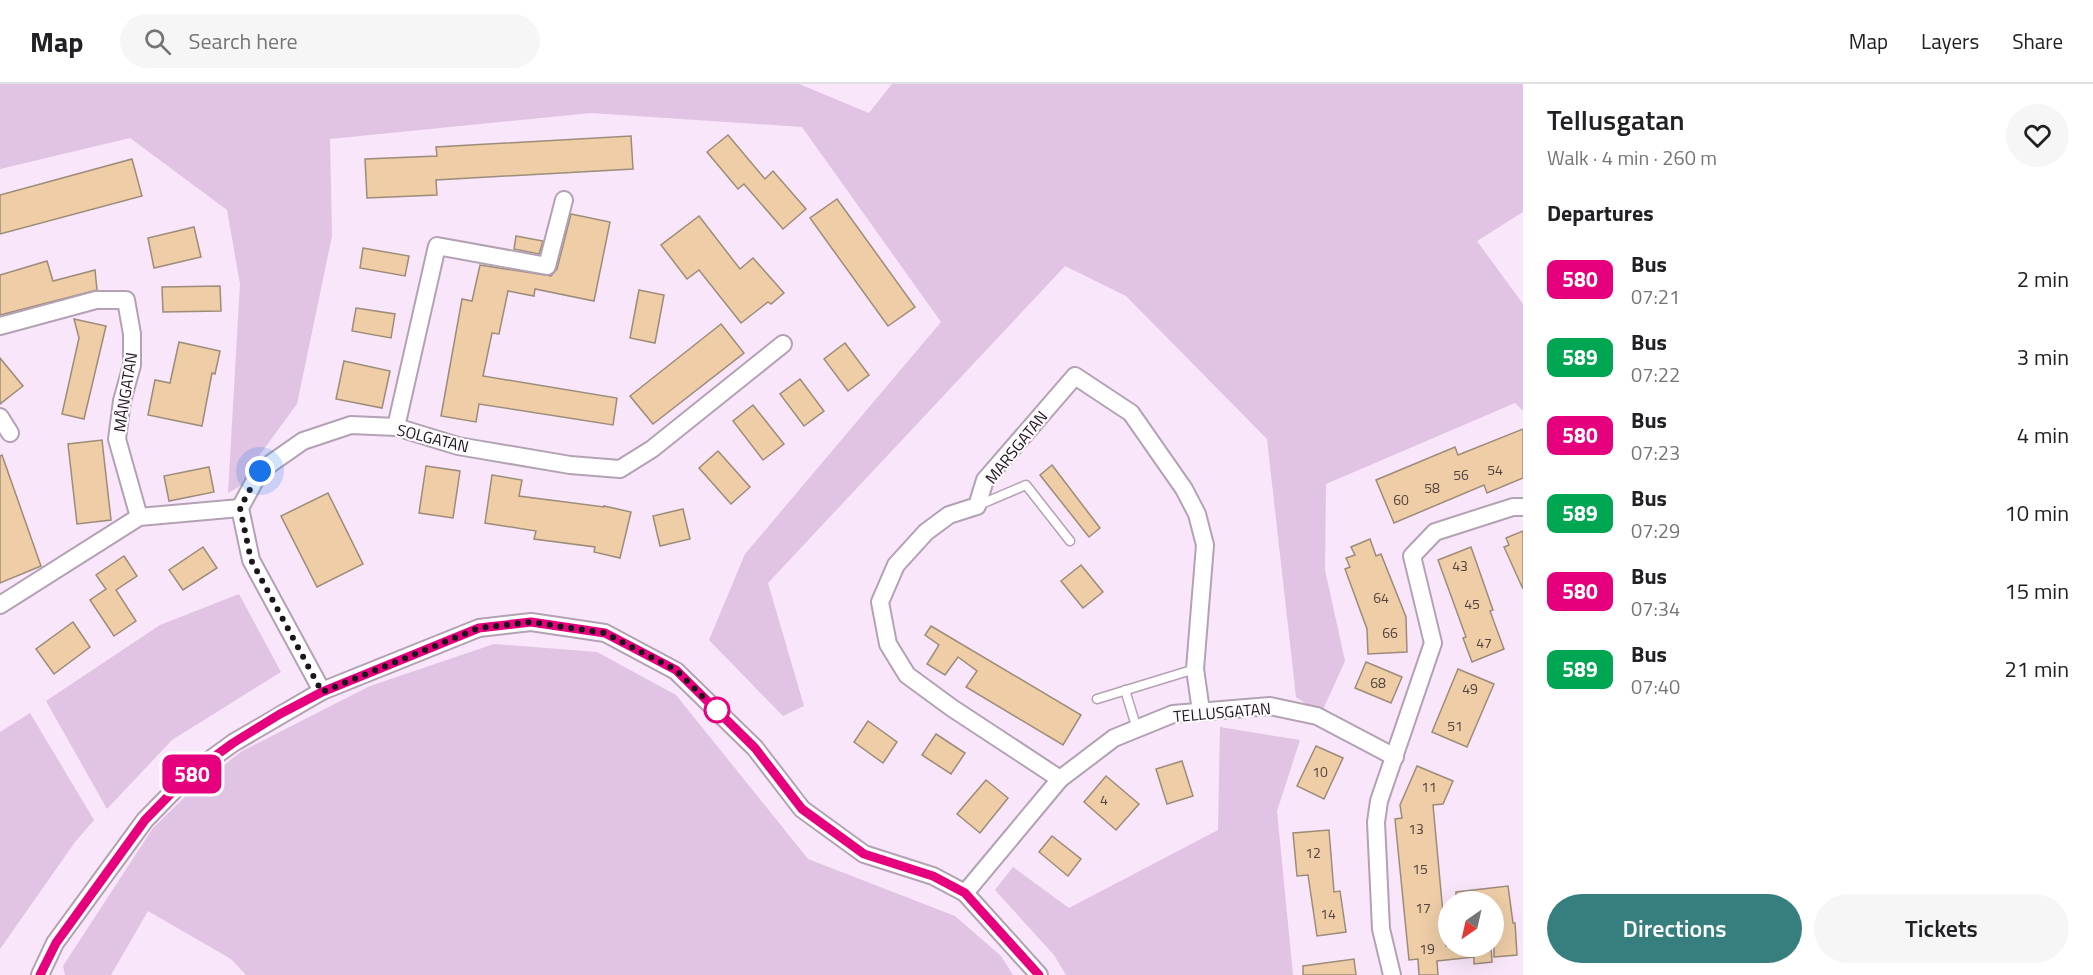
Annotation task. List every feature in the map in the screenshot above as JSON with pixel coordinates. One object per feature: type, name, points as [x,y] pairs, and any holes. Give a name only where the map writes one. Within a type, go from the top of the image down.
[{"type":"street","points":[[396,427],[437,246],[547,266],[564,200]]},
{"type":"street","name":"MÅNGATAN","points":[[0,326],[96,300],[126,300],[132,334],[132,365],[122,401],[117,439],[139,517]]},
{"type":"street","name":"SOLGATAN","points":[[240,508],[260,471],[303,441],[351,425],[396,427],[458,446],[570,465],[620,469],[651,448],[783,344]]},
{"type":"street","name":"MARSGATAN","points":[[977,506],[985,480],[1075,376],[1131,413],[1184,489],[1197,514],[1205,546],[1195,669],[1201,711]]},
{"type":"street","points":[[0,417],[10,433]]},
{"type":"street","points":[[977,506],[949,515],[926,532],[896,565],[880,602],[888,644],[908,675],[952,708],[1060,779]]},
{"type":"street","points":[[1392,975],[1381,929],[1376,822],[1379,801],[1433,643],[1412,556],[1435,532],[1514,507],[1523,507]]},
{"type":"street","points":[[0,605],[139,517],[240,508],[251,560],[322,692]]},
{"type":"street","points":[[40,975],[56,943],[145,820],[189,775],[233,743],[322,692],[479,628],[531,622],[605,633],[676,670],[755,748],[802,809],[864,854],[933,876],[965,893],[1039,975]]},
{"type":"street","name":"TELLUSGATAN","points":[[965,893],[1060,779],[1114,738],[1173,714],[1270,706],[1317,716],[1395,757]]},
{"type":"lane","points":[[977,506],[1026,485],[1070,541]]},
{"type":"lane","points":[[1097,699],[1195,669]]},
{"type":"lane","points":[[1125,690],[1137,729]]},
{"type":"shaded area","points":[[0,84],[799,84],[869,113],[892,84],[1523,84],[1523,212],[1477,241],[1523,304],[1523,411],[1515,403],[1326,484],[1325,570],[1345,661],[1321,714],[1296,697],[1267,439],[1126,296],[1065,266],[768,583],[804,706],[783,716],[709,640],[745,554],[941,322],[802,127],[591,113],[330,139],[332,236],[297,404],[258,457],[242,485],[228,493],[240,284],[227,210],[130,138],[0,169]]},
{"type":"shaded area","points":[[239,594],[281,672],[172,740],[107,809],[46,701],[160,625]]},
{"type":"shaded area","points":[[494,644],[597,652],[676,695],[808,859],[955,916],[1001,956],[1013,975],[246,975],[231,959],[148,911],[111,975],[65,975],[63,966],[153,828],[193,789],[242,751],[370,686]]},
{"type":"shaded area","points":[[30,713],[94,820],[75,842],[0,949],[0,732]]},
{"type":"shaded area","points":[[1220,727],[1300,740],[1277,811],[1293,975],[1066,975],[1054,955],[995,890],[1013,867],[1069,908],[1218,830]]},
{"type":"building","points":[[728,135],[765,179],[773,171],[806,209],[783,229],[744,184],[738,189],[707,152]]},
{"type":"building","points":[[631,136],[633,169],[436,180],[437,195],[367,198],[365,159],[437,156],[436,147]]},
{"type":"building","points":[[132,159],[142,196],[0,234],[0,195]]},
{"type":"building","points":[[837,199],[915,307],[888,326],[810,218]]},
{"type":"building","points":[[571,214],[610,222],[594,301],[535,289],[534,296],[508,291],[499,334],[492,333],[483,376],[617,398],[613,425],[479,404],[476,422],[441,416],[462,299],[472,301],[480,265],[551,276],[557,269]]},
{"type":"building","points":[[699,216],[740,269],[753,258],[784,293],[741,323],[699,270],[687,279],[661,245]]},
{"type":"building","points":[[194,227],[201,257],[154,268],[148,238]]},
{"type":"building","points":[[516,236],[543,241],[539,254],[514,249]]},
{"type":"building","points":[[363,248],[409,256],[405,276],[360,268]]},
{"type":"building","points":[[47,261],[53,281],[95,270],[97,290],[0,315],[0,275]]},
{"type":"building","points":[[220,286],[221,311],[163,312],[162,287]]},
{"type":"building","points":[[639,290],[664,295],[655,343],[630,338]]},
{"type":"building","points":[[356,308],[395,314],[391,338],[352,331]]},
{"type":"building","points":[[74,319],[106,326],[84,419],[62,414],[79,338]]},
{"type":"building","points":[[721,324],[744,353],[653,424],[630,396]]},
{"type":"building","points":[[179,342],[220,351],[215,374],[212,373],[202,426],[148,415],[155,380],[170,383]]},
{"type":"building","points":[[845,343],[869,375],[848,391],[824,359]]},
{"type":"building","points":[[0,358],[23,386],[0,404]]},
{"type":"building","points":[[344,361],[390,371],[382,408],[336,399]]},
{"type":"building","points":[[800,379],[824,411],[804,426],[780,394]]},
{"type":"building","points":[[753,405],[784,444],[763,460],[733,421]]},
{"type":"building","points":[[1523,429],[1523,478],[1487,493],[1484,485],[1394,523],[1376,480],[1455,447],[1458,455]]},
{"type":"building","points":[[102,440],[111,520],[77,524],[68,444]]},
{"type":"building","points":[[718,451],[750,487],[731,504],[699,468]]},
{"type":"building","points":[[2,455],[41,566],[0,583],[0,456]]},
{"type":"building","points":[[1052,465],[1100,528],[1089,537],[1040,475]]},
{"type":"building","points":[[426,466],[460,471],[453,518],[419,513]]},
{"type":"building","points":[[209,467],[214,492],[169,501],[164,476]]},
{"type":"building","points":[[492,475],[522,480],[519,496],[604,506],[631,512],[620,558],[594,552],[595,547],[534,539],[536,531],[485,523]]},
{"type":"building","points":[[328,493],[363,564],[317,587],[281,516]]},
{"type":"building","points":[[683,509],[690,539],[660,546],[653,516]]},
{"type":"building","points":[[1523,531],[1523,589],[1504,547],[1509,545],[1506,538]]},
{"type":"building","points":[[1370,539],[1376,556],[1381,554],[1406,617],[1407,652],[1368,654],[1367,629],[1345,569],[1350,567],[1346,558],[1355,555],[1351,547]]},
{"type":"building","points":[[203,547],[217,568],[183,590],[169,570]]},
{"type":"building","points":[[1471,547],[1504,649],[1472,662],[1463,638],[1466,637],[1438,560]]},
{"type":"building","points":[[124,556],[137,576],[116,590],[136,621],[114,636],[90,600],[106,589],[96,575]]},
{"type":"building","points":[[1081,565],[1103,592],[1083,608],[1061,581]]},
{"type":"building","points":[[73,622],[90,647],[54,674],[36,649]]},
{"type":"building","points":[[931,626],[1081,715],[1063,745],[966,687],[977,671],[958,657],[945,675],[927,664],[939,645],[925,635]]},
{"type":"building","points":[[1366,662],[1402,677],[1391,703],[1355,688]]},
{"type":"building","points":[[1458,669],[1494,684],[1467,747],[1432,732]]},
{"type":"building","points":[[868,721],[897,742],[883,763],[854,742]]},
{"type":"building","points":[[936,734],[965,753],[951,774],[922,755]]},
{"type":"building","points":[[1316,746],[1343,758],[1324,799],[1297,786]]},
{"type":"building","points":[[1182,761],[1193,796],[1167,804],[1156,769]]},
{"type":"building","points":[[1417,766],[1453,781],[1443,804],[1433,805],[1441,891],[1438,891],[1438,957],[1474,957],[1437,961],[1438,975],[1419,975],[1418,959],[1409,960],[1395,819],[1402,818],[1400,805]]},
{"type":"building","points":[[1106,776],[1139,804],[1116,830],[1084,802]]},
{"type":"building","points":[[986,780],[1008,798],[980,833],[957,814]]},
{"type":"building","points":[[1329,830],[1334,892],[1340,891],[1346,932],[1317,936],[1308,875],[1297,876],[1293,833]]},
{"type":"building","points":[[1052,836],[1081,859],[1068,876],[1039,852]]},
{"type":"building","points":[[1508,886],[1513,923],[1515,923],[1517,955],[1504,956],[1504,891],[1465,891]]},
{"type":"building","points":[[1474,957],[1492,957],[1492,962],[1474,964]]},
{"type":"building","points":[[1354,959],[1356,975],[1303,975],[1303,966]]},
{"type":"bus line","name":"580","points":[[40,975],[56,943],[145,820],[189,775],[233,743],[322,692],[479,628],[531,622],[605,633],[676,670],[755,748],[775,777],[802,809],[864,854],[933,876],[965,893],[1039,975]]},
{"type":"route","points":[[260,471],[240,508],[251,560],[322,692],[479,628],[531,622],[605,633],[676,670],[723,717],[717,710]]}]
